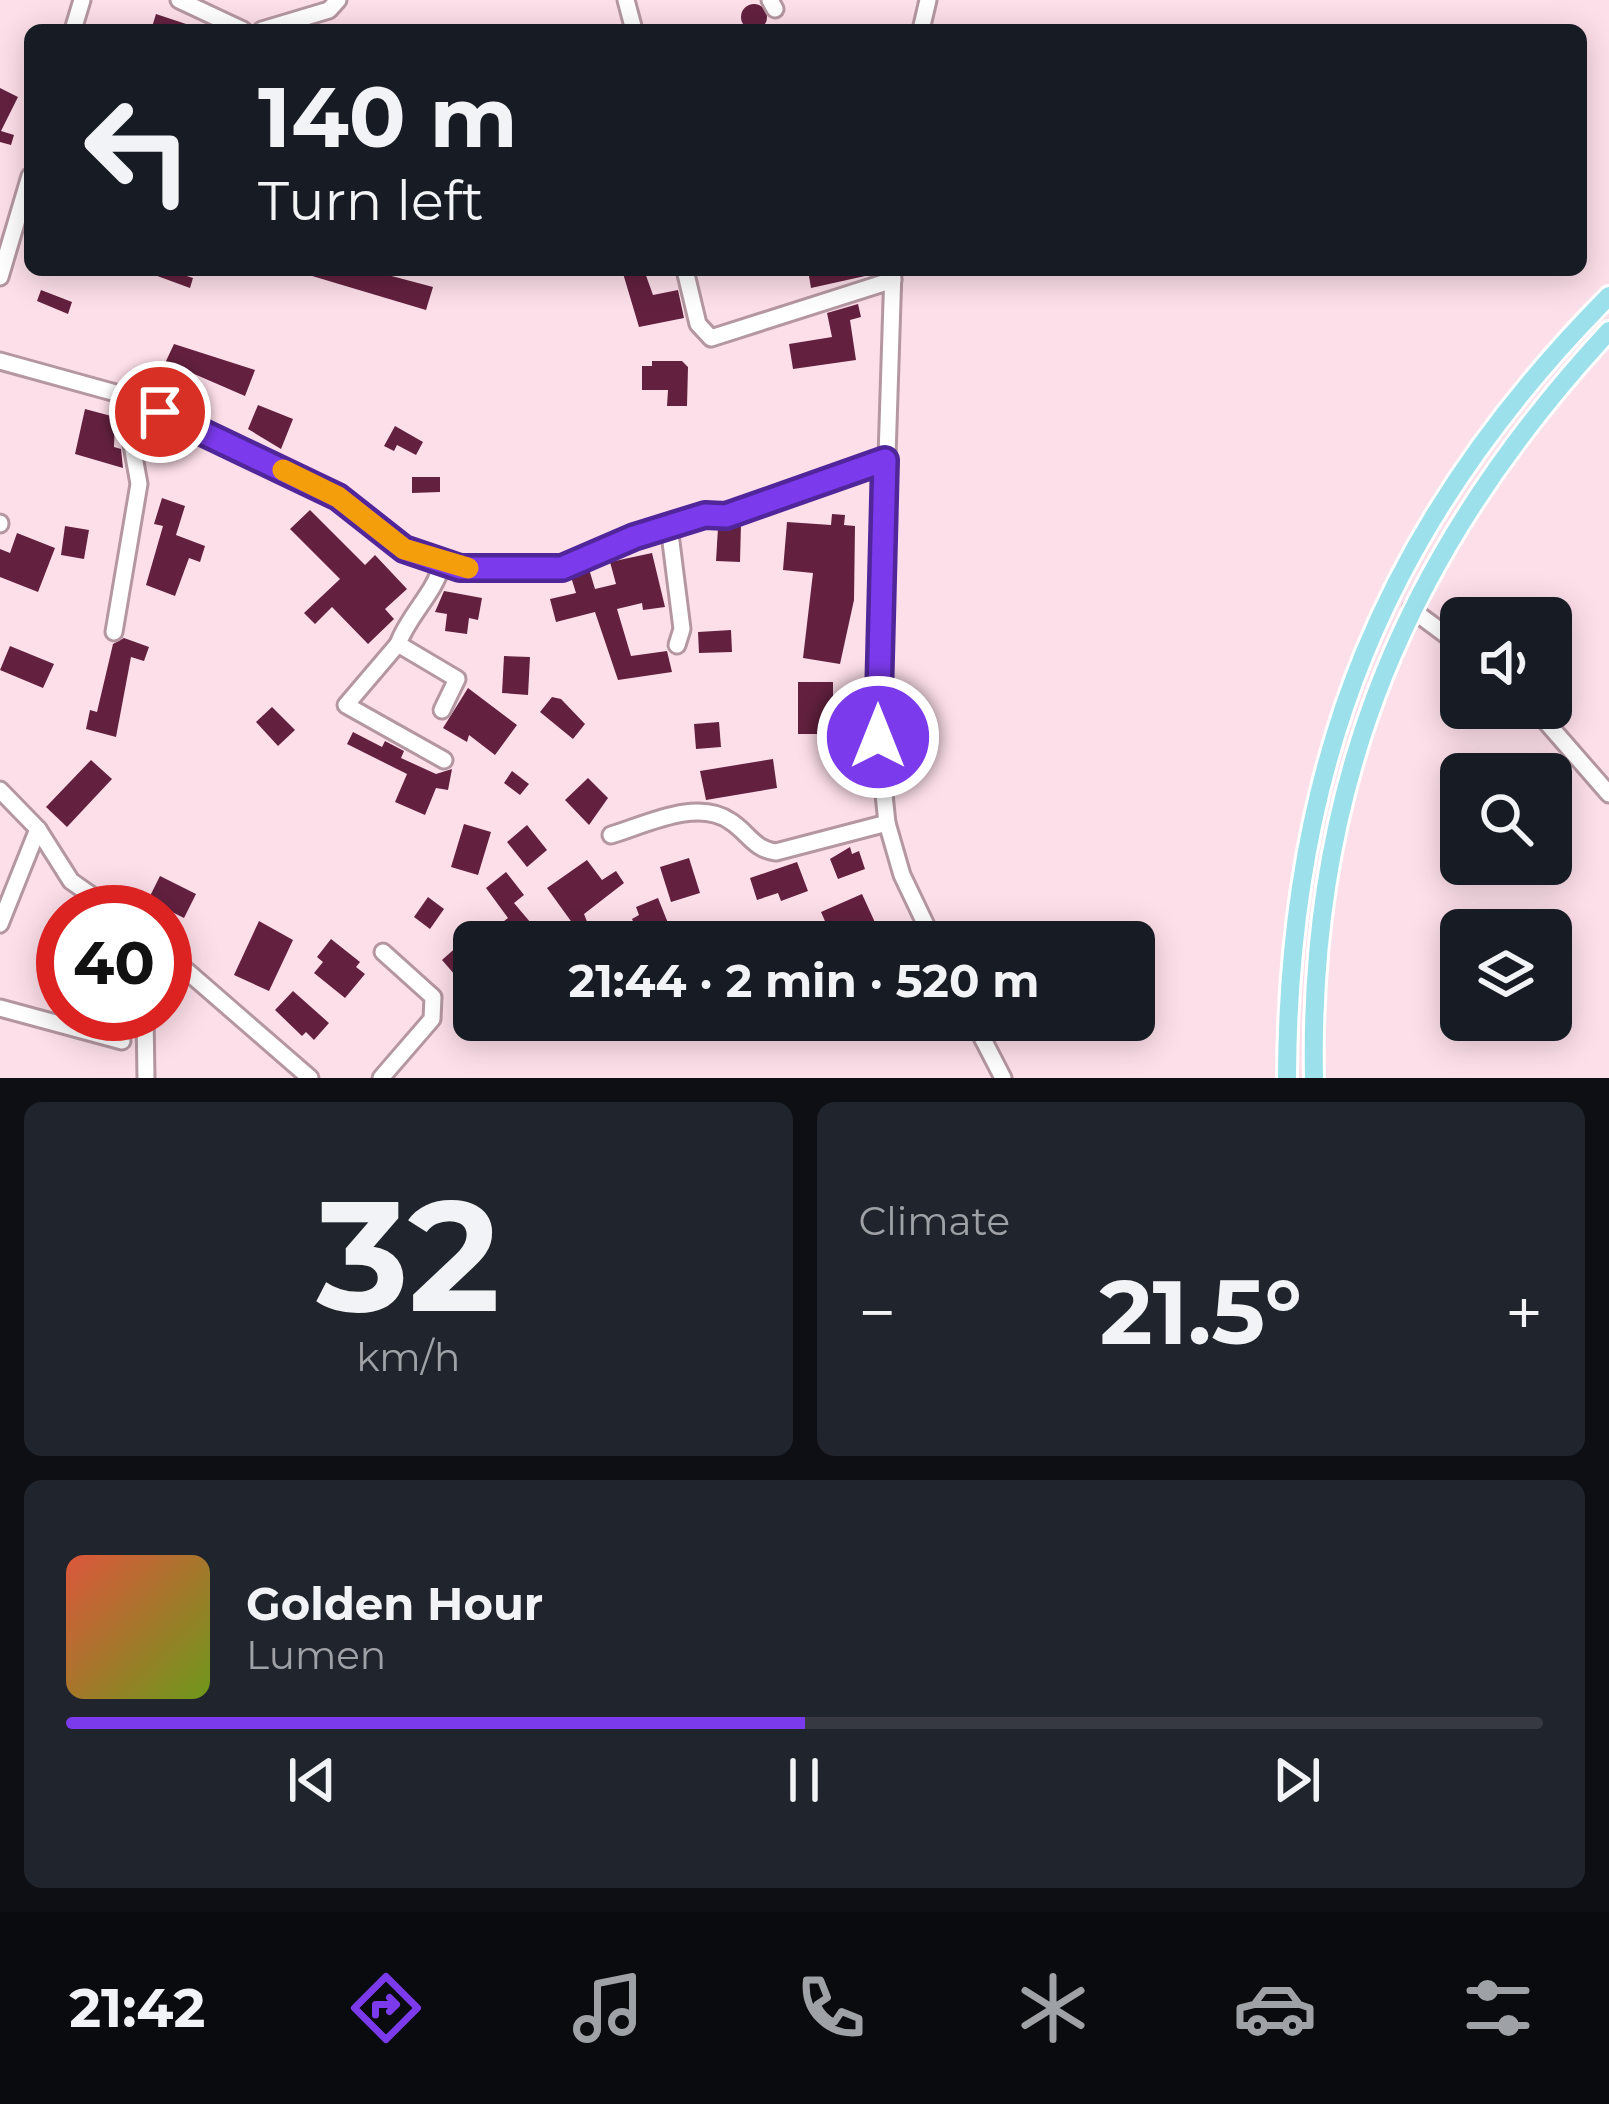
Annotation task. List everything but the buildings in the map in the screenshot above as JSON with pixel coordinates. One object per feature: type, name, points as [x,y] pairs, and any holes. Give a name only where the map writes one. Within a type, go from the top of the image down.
[{"type":"main road","points":[[1287,1078],[1290,974],[1310,821],[1337,721],[1366,647],[1416,544],[1472,455],[1538,368],[1609,296]]},
{"type":"main road","points":[[1314,1078],[1322,912],[1358,742],[1411,609],[1466,509],[1511,444],[1609,331]]},
{"type":"street","points":[[179,0],[230,24]]},
{"type":"street","points":[[282,24],[329,10],[338,0]]},
{"type":"street","points":[[0,277],[24,196]]},
{"type":"street","points":[[686,276],[698,324],[711,338],[890,276]]},
{"type":"street","points":[[893,276],[878,737],[887,823],[902,875],[924,921]]},
{"type":"street","points":[[0,361],[123,395],[320,487],[385,539],[460,568],[562,568],[670,526],[705,515],[726,516],[885,460]]},
{"type":"street","points":[[113,632],[139,484],[123,395]]},
{"type":"street","points":[[670,526],[682,629],[677,645]]},
{"type":"street","points":[[443,562],[430,595],[406,624],[398,644],[346,705],[444,760]]},
{"type":"street","points":[[1411,609],[1440,630]]},
{"type":"street","points":[[398,644],[458,679],[442,710]]},
{"type":"street","points":[[1552,729],[1609,794]]},
{"type":"street","points":[[0,790],[38,829],[77,885]]},
{"type":"street","points":[[611,836],[680,814],[710,813],[732,822],[759,849],[776,852],[887,823]]},
{"type":"street","points":[[0,924],[38,829]]},
{"type":"street","points":[[381,1078],[432,1019],[433,998],[383,952]]},
{"type":"street","points":[[192,975],[310,1078]]},
{"type":"street","points":[[0,1008],[36,1018]]},
{"type":"street","points":[[145,1041],[146,1078]]},
{"type":"street","points":[[984,1041],[1003,1078]]},
{"type":"slow traffic","points":[[283,470],[338,497],[373,530],[404,549],[468,568]]},
{"type":"route","points":[[160,412],[338,497],[373,530],[404,549],[460,568],[562,568],[613,544],[705,515],[726,516],[799,494],[885,460],[878,737]]}]
